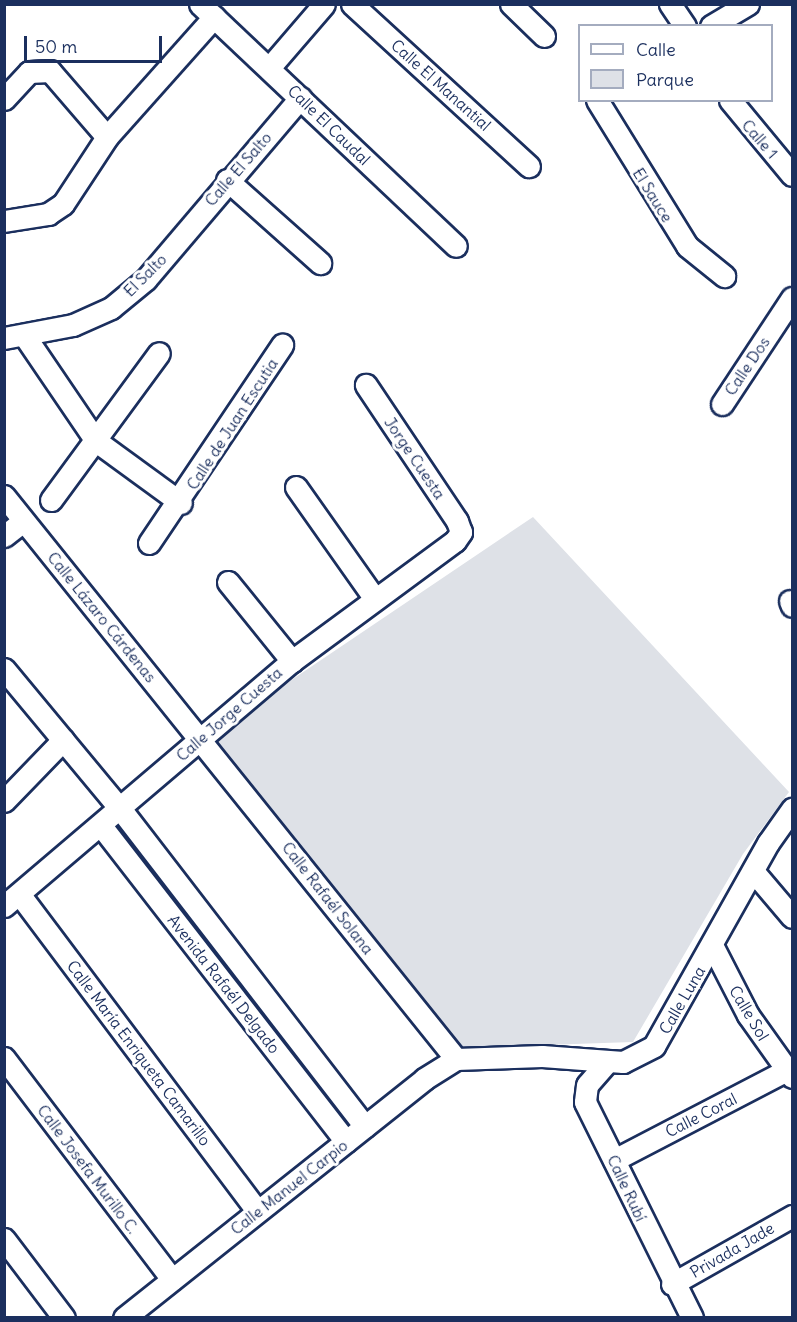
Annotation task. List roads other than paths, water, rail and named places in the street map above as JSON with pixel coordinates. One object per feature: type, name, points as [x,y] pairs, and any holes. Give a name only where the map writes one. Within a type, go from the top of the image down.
[{"type":"street","points":[[269,68],[324,4]]},
{"type":"street","name":"Calle El Manantial","points":[[352,4],[529,166]]},
{"type":"street","points":[[511,4],[544,36]]},
{"type":"street","points":[[670,4],[684,24]]},
{"type":"street","points":[[714,24],[748,4]]},
{"type":"street","points":[[4,221],[48,213],[63,204],[107,137],[207,11]]},
{"type":"street","name":"Calle El Caudal","points":[[207,11],[456,246]]},
{"type":"street","points":[[4,99],[29,72],[39,67],[50,71],[107,137]]},
{"type":"street","name":"Calle El Salto","points":[[177,241],[227,180],[300,98]]},
{"type":"street","name":"El Sauce","points":[[598,102],[687,246],[724,276]]},
{"type":"street","name":"Calle 1","points":[[732,102],[792,176]]},
{"type":"street","points":[[227,180],[320,264]]},
{"type":"street","name":"El Salto","points":[[14,337],[73,325],[111,308],[146,279],[177,241]]},
{"type":"street","name":"Calle Dos","points":[[722,404],[792,298]]},
{"type":"street","points":[[14,337],[96,441],[181,502]]},
{"type":"street","name":"Calle de Juan Escutia","points":[[149,543],[181,502],[282,345]]},
{"type":"street","points":[[51,500],[159,353]]},
{"type":"street","name":"Jorge Cuesta","points":[[366,385],[460,532]]},
{"type":"street","points":[[296,487],[375,599]]},
{"type":"street","name":"Calle Lázaro Cárdenas","points":[[4,496],[200,737]]},
{"type":"street","points":[[4,536],[23,521]]},
{"type":"street","name":"Calle Jorge Cuesta","points":[[12,901],[122,811],[200,737],[292,660],[460,532]]},
{"type":"street","points":[[228,582],[292,660]]},
{"type":"street","name":"Avenida Rafaél Delgado","points":[[4,669],[122,811],[365,1126]]},
{"type":"street","name":"Calle Rafaél Solana","points":[[200,737],[456,1059]]},
{"type":"street","points":[[4,801],[63,740]]},
{"type":"street","name":"Calle Luna","points":[[456,1059],[542,1056],[607,1062],[637,1058],[654,1046],[753,871],[792,809]]},
{"type":"street","name":"Avenida Rafaél Delgado","points":[[102,827],[346,1141]]},
{"type":"street","points":[[753,871],[792,917]]},
{"type":"street","name":"Calle María Enriqueta Camarillo","points":[[12,901],[258,1211]]},
{"type":"street","name":"Calle Sol","points":[[712,945],[748,1015],[790,1073]]},
{"type":"street","name":"Calle Josefa Murillo C.","points":[[4,1058],[172,1279]]},
{"type":"street","name":"Calle Manuel Carpio","points":[[124,1317],[365,1126],[456,1059]]},
{"type":"street","name":"Calle Rubí","points":[[607,1062],[584,1092],[672,1284],[692,1317]]},
{"type":"street","name":"Calle Coral","points":[[614,1160],[790,1073]]},
{"type":"street","name":"Privada Jade","points":[[672,1284],[792,1216]]},
{"type":"street","points":[[4,1239],[64,1317]]}]
